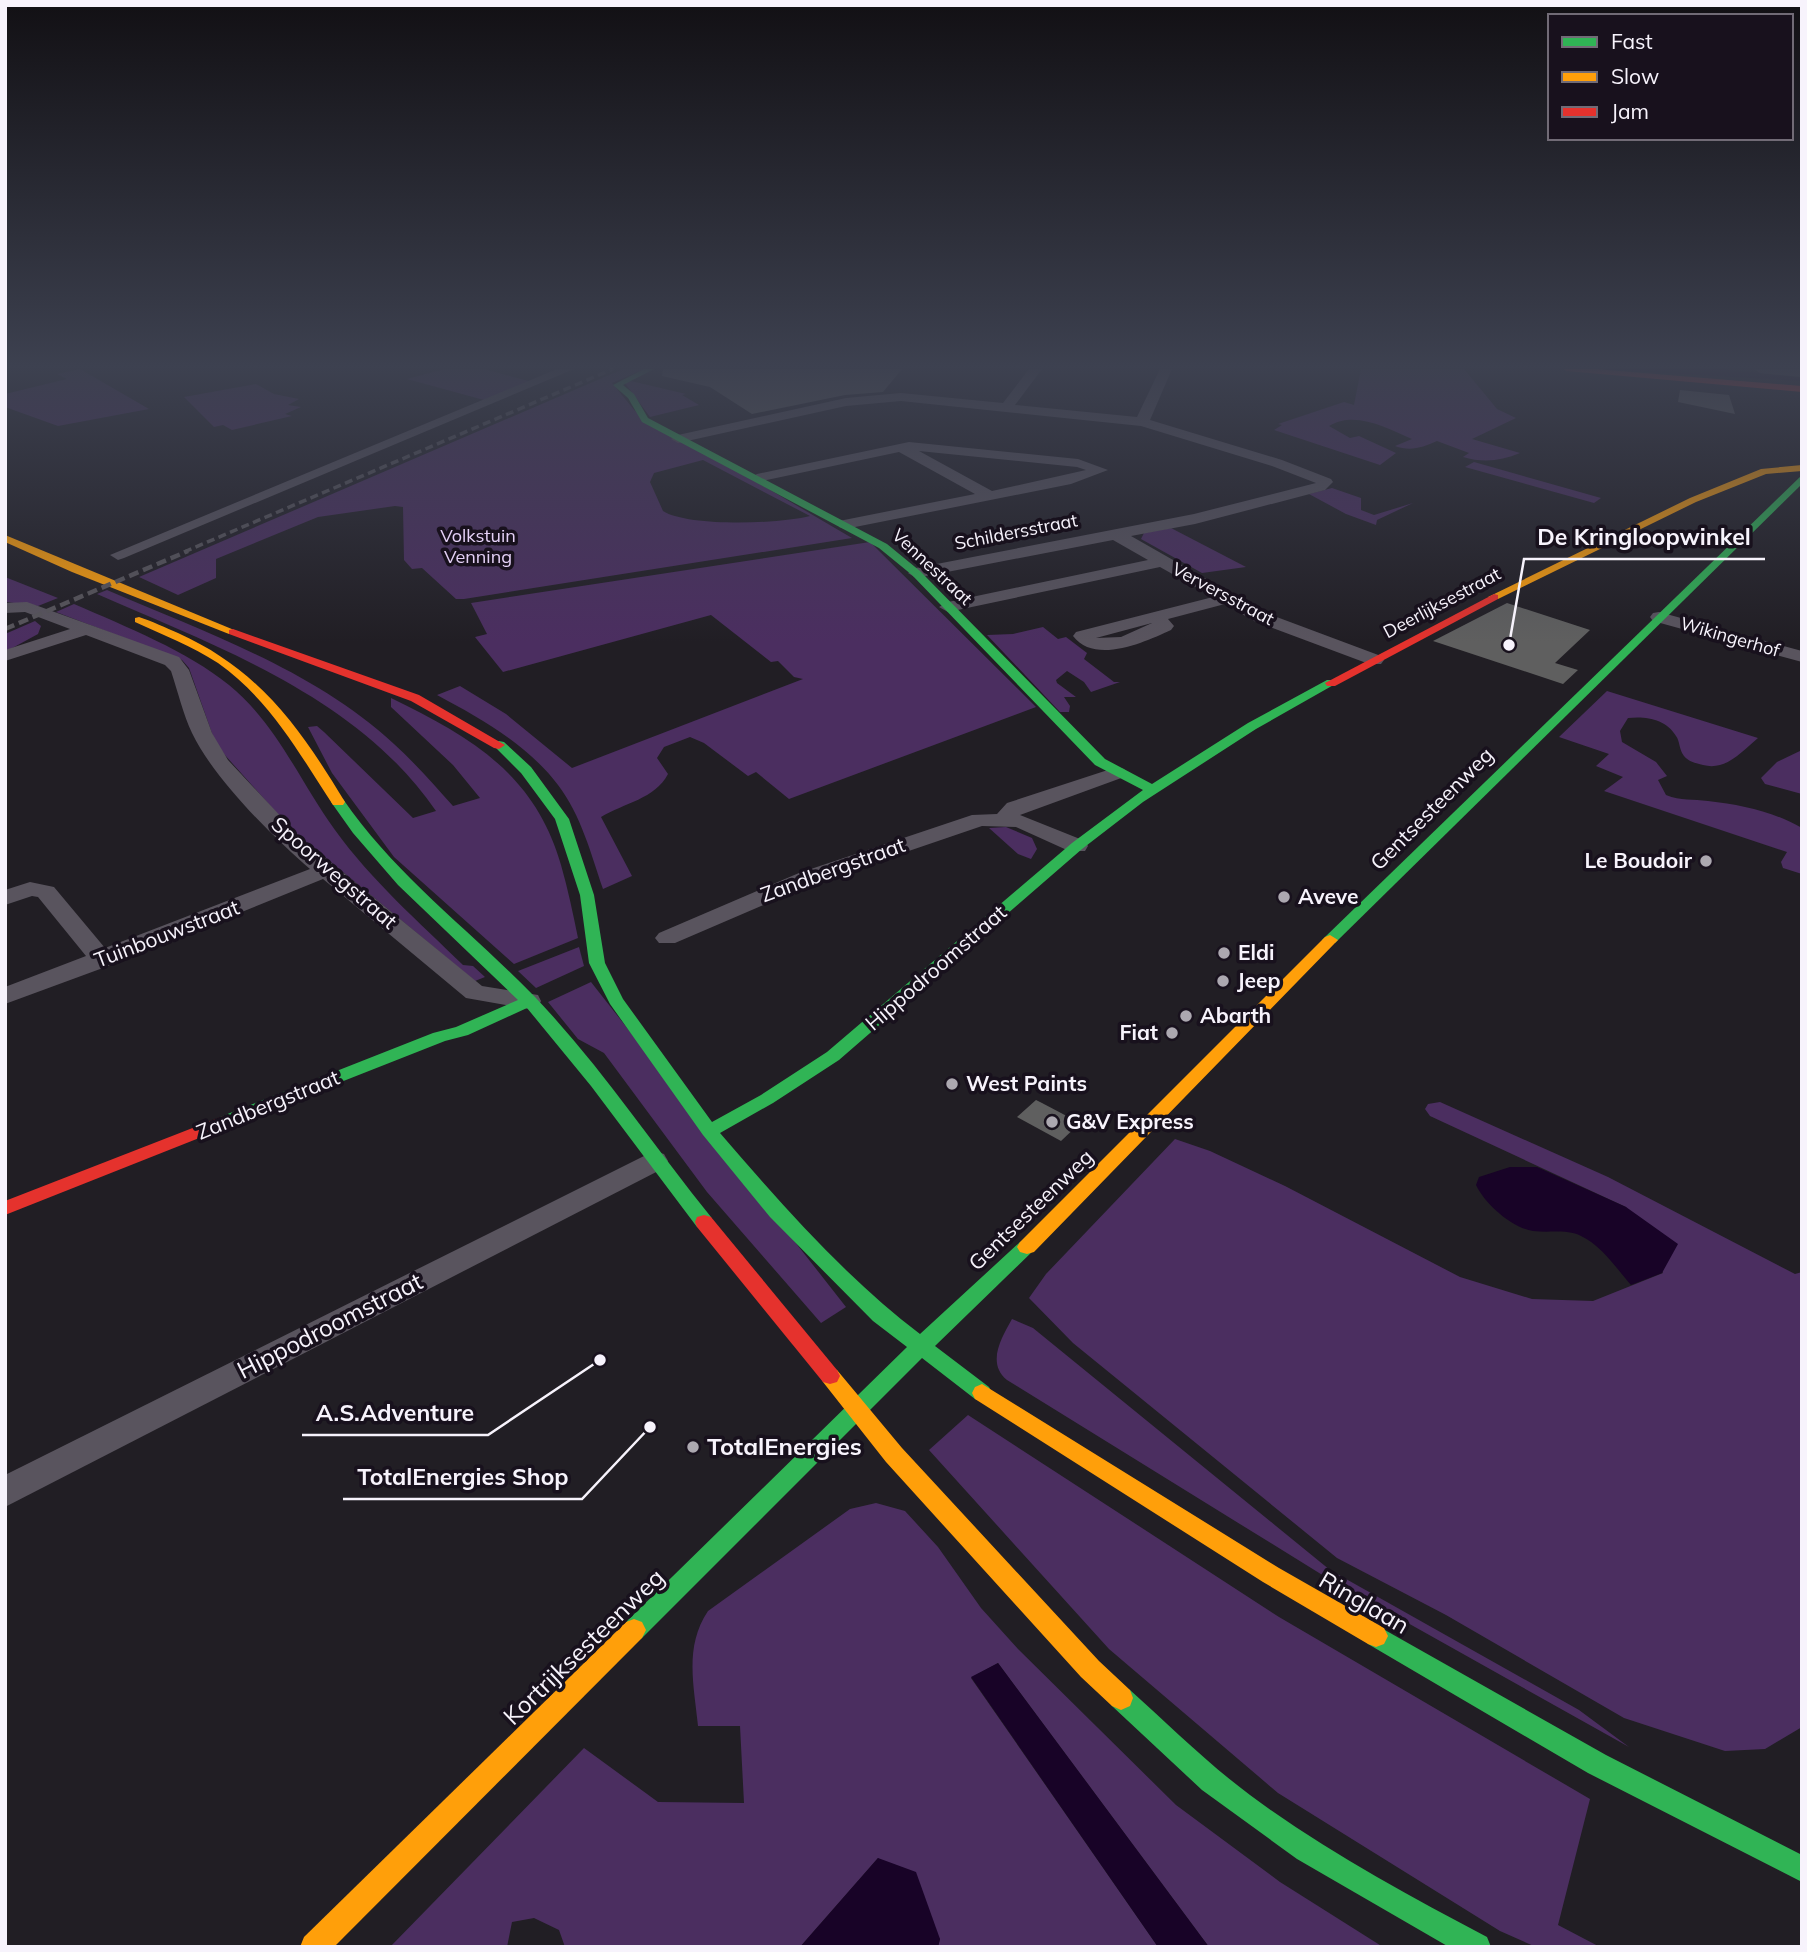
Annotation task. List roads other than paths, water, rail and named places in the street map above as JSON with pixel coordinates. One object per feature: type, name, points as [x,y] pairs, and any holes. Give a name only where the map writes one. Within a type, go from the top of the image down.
[{"type":"main road","name":"Vennestraat","points":[[721,460],[883,546],[916,573],[1100,762],[1117,773]]},
{"type":"main road","name":"Deerlijksestraat","points":[[1153,790],[1252,726],[1466,610],[1741,479],[1773,469],[1802,468]]},
{"type":"main road","name":"Gentsesteenweg","points":[[886,1380],[1043,1232],[1395,874],[1802,478]]},
{"type":"main road","name":"Ringlaan","points":[[5,538],[76,570],[225,629],[415,698],[500,746],[526,770],[562,819],[587,895],[597,963],[616,1000],[709,1130],[777,1212],[869,1305],[1000,1405],[1271,1575],[1549,1736],[1802,1869]]},
{"type":"main road","points":[[122,612],[222,661],[276,707],[300,738],[354,828],[445,924],[529,1001],[588,1072],[654,1161],[913,1477],[1090,1669],[1211,1781],[1280,1831],[1393,1901],[1477,1947]]},
{"type":"main road","points":[[1117,773],[1153,790]]},
{"type":"main road","name":"Hippodroomstraat","points":[[709,1130],[767,1099],[833,1056],[1077,846],[1153,790]]},
{"type":"main road","name":"Zandbergstraat","points":[[5,1208],[439,1037],[462,1031],[529,1001]]},
{"type":"main road","name":"Kortrijksesteenweg","points":[[314,1947],[858,1411],[886,1380]]},
{"type":"street","points":[[118,555],[348,460]]},
{"type":"street","points":[[757,478],[844,460]]},
{"type":"street","points":[[924,460],[989,496]]},
{"type":"street","points":[[845,524],[1083,477],[1101,470],[1078,463],[1051,460]]},
{"type":"street","name":"Schildersstraat","points":[[916,573],[1259,505],[1320,487],[1326,482],[1268,460]]},
{"type":"street","name":"Verversstraat","points":[[1115,534],[1260,617],[1375,660]]},
{"type":"street","points":[[948,607],[1164,562]]},
{"type":"street","points":[[1155,617],[1226,599]]},
{"type":"street","name":"Spoorwegstraat","points":[[5,608],[27,607],[84,630],[159,654],[177,665],[201,733],[220,763],[293,843],[475,993],[529,1001]]},
{"type":"street","name":"Wikingerhof","points":[[1659,617],[1802,657]]},
{"type":"street","points":[[5,656],[84,630]]},
{"type":"street","name":"Zandbergstraat","points":[[1004,819],[1015,808],[1117,773]]},
{"type":"street","name":"Zandbergstraat","points":[[667,938],[766,893],[852,861],[980,820],[1004,819],[1032,825],[1077,846]]},
{"type":"street","name":"Tuinbouwstraat","points":[[5,996],[327,870]]},
{"type":"street","points":[[5,898],[30,889],[46,892],[102,960]]},
{"type":"street","name":"Hippodroomstraat","points":[[5,1492],[654,1161]]},
{"type":"railway","points":[[184,552],[399,460]]},
{"type":"railway","points":[[5,629],[188,551]]},
{"type":"place","name":"De Kringloopwinkel","points":[[1509,645]]},
{"type":"place","name":"Le Boudoir","points":[[1706,861]]},
{"type":"place","name":"Aveve","points":[[1284,897]]},
{"type":"place","name":"Eldi","points":[[1224,953]]},
{"type":"place","name":"Jeep","points":[[1223,981]]},
{"type":"place","name":"Abarth","points":[[1186,1016]]},
{"type":"place","name":"Fiat","points":[[1172,1033]]},
{"type":"place","name":"West Paints","points":[[952,1084]]},
{"type":"place","name":"G&V Express","points":[[1052,1122]]},
{"type":"place","name":"A.S.Adventure","points":[[600,1360]]},
{"type":"place","name":"TotalEnergies Shop","points":[[650,1427]]},
{"type":"place","name":"TotalEnergies","points":[[693,1447]]},
{"type":"park label","name":"Volkstuin Venning","points":[[478,546]]}]
